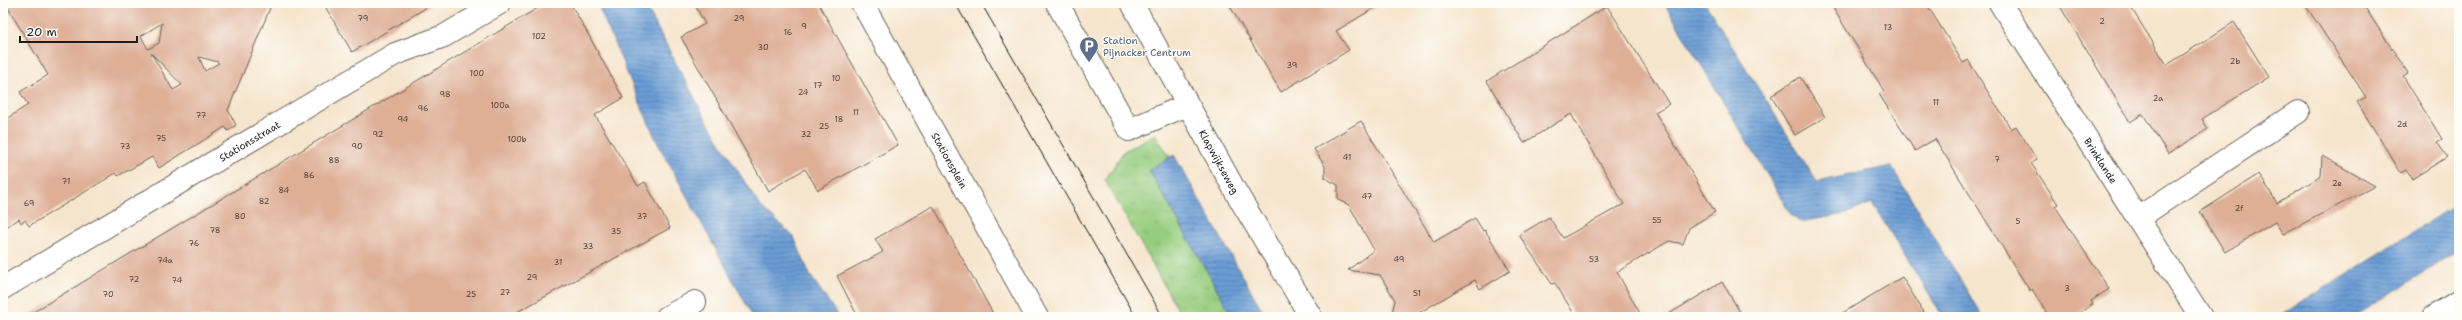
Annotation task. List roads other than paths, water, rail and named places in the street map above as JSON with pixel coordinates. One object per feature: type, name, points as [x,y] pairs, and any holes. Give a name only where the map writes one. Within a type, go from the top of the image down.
[{"type":"street","name":"Stationsstraat","points":[[3,288],[395,54],[444,36],[500,3]]},
{"type":"street","name":"Stationsplein","points":[[862,3],[1037,317]]},
{"type":"street","points":[[1057,3],[1129,130],[1187,105]]},
{"type":"street","name":"Klapwijkseweg","points":[[1132,3],[1187,105],[1311,317]]},
{"type":"street","name":"Brinklande","points":[[2000,3],[2202,317]]},
{"type":"street","points":[[2138,218],[2298,112]]},
{"type":"street","points":[[667,317],[695,302]]},
{"type":"street","points":[[2433,317],[2458,302]]},
{"type":"water","points":[[597,3],[644,3],[707,121],[759,205],[794,237],[810,275],[839,317],[753,317],[656,140]]},
{"type":"water","points":[[1664,3],[1705,3],[1817,182],[1891,166],[1983,317],[1943,317],[1872,203],[1845,214],[1800,222],[1792,216]]},
{"type":"water","points":[[1174,155],[1266,317],[1233,317],[1149,170]]},
{"type":"water","points":[[2459,203],[2459,250],[2354,317],[2279,317]]},
{"type":"tram line","points":[[955,3],[1136,317]]},
{"type":"tram line","points":[[981,3],[1163,317]]},
{"type":"place","name":"Station Pijnacker Centrum","points":[[1089,63]]}]
